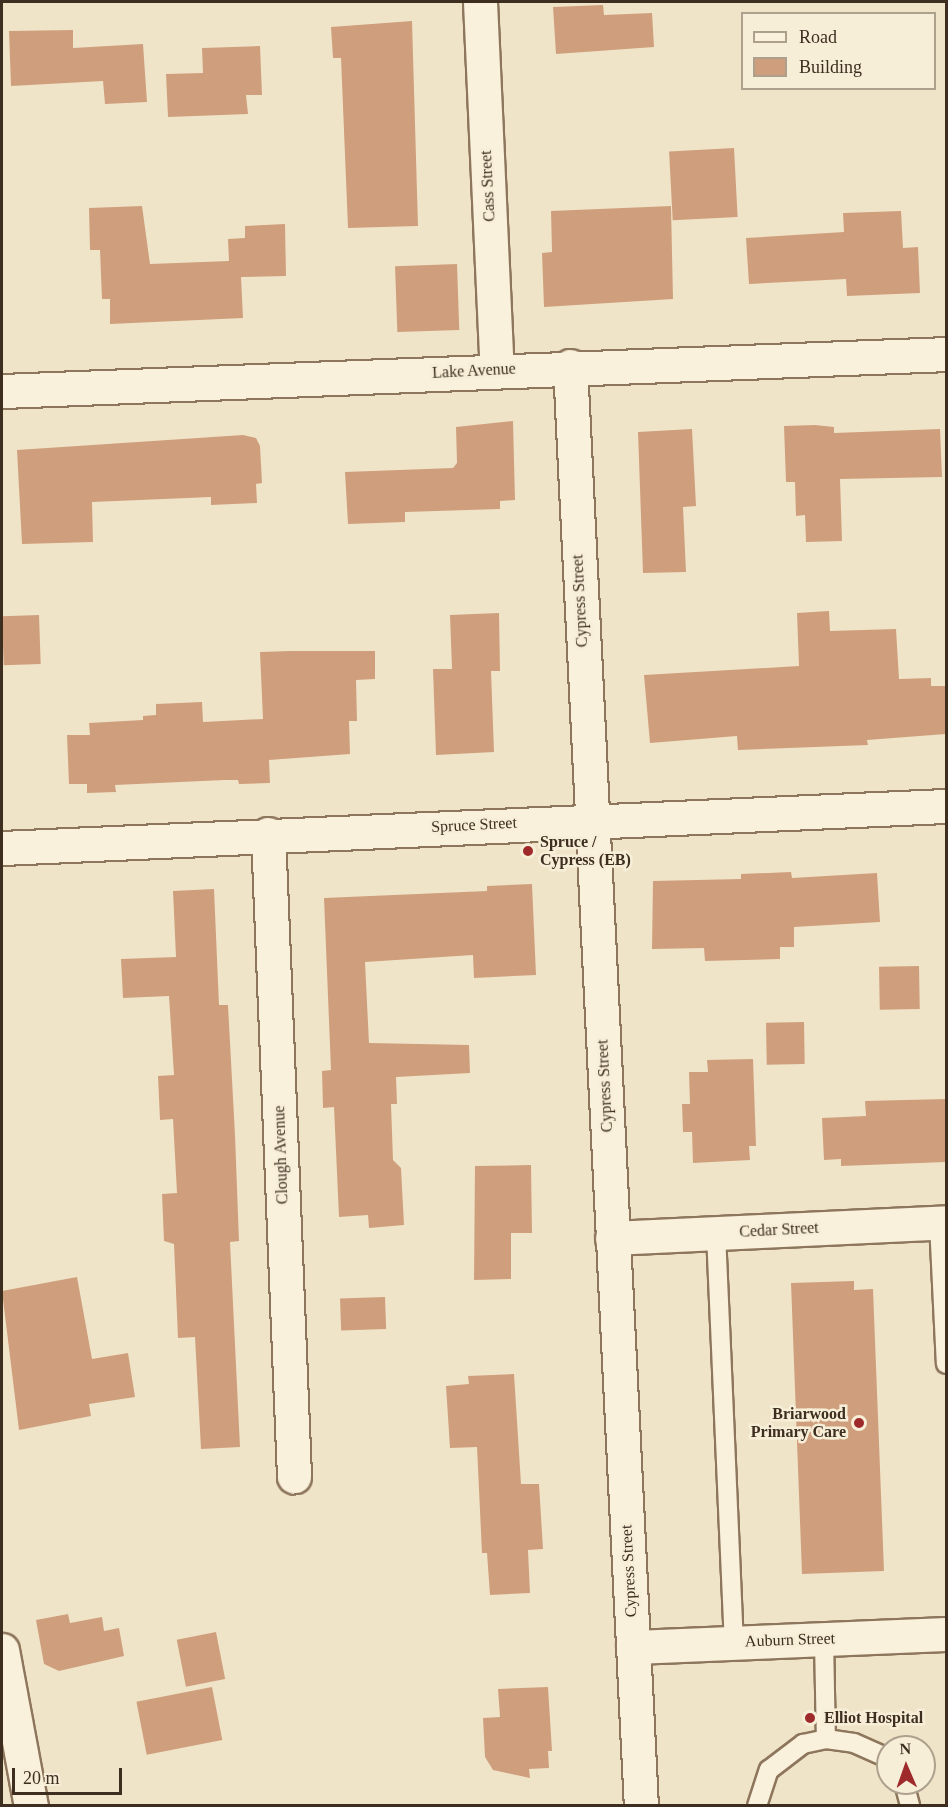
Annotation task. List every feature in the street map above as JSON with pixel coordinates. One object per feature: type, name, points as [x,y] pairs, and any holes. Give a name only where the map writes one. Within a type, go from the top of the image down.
[{"type":"street","name":"Cass Street","points":[[480,2],[497,370]]},
{"type":"street","name":"Lake Avenue","points":[[2,391],[570,366],[946,354]]},
{"type":"street","name":"Cypress Street","points":[[570,366],[641,1806]]},
{"type":"street","name":"Spruce Street","points":[[2,848],[593,819],[946,806]]},
{"type":"street","name":"Clough Avenue","points":[[268,834],[294,1476]]},
{"type":"street","name":"Cedar Street","points":[[612,1238],[943,1223]]},
{"type":"street","name":"Auburn Street","points":[[633,1647],[946,1634]]},
{"type":"street","points":[[2,1650],[5,1691],[31,1806]]},
{"type":"lane","points":[[943,1223],[946,1364]]},
{"type":"lane","points":[[716,1233],[734,1642]]},
{"type":"lane","points":[[824,1639],[826,1738]]},
{"type":"lane","points":[[757,1806],[769,1770],[803,1744],[826,1738],[876,1749]]},
{"type":"building","points":[[603,5],[604,15],[652,13],[654,47],[556,54],[553,7]]},
{"type":"building","points":[[412,21],[418,226],[348,228],[341,58],[333,58],[331,27]]},
{"type":"building","points":[[73,30],[73,48],[143,44],[147,102],[105,104],[103,81],[11,86],[9,31]]},
{"type":"building","points":[[260,46],[262,95],[246,95],[248,114],[168,117],[166,74],[203,73],[202,48]]},
{"type":"building","points":[[734,148],[738,217],[673,220],[669,151]]},
{"type":"building","points":[[142,206],[150,264],[229,261],[228,239],[245,238],[245,226],[285,224],[286,276],[241,277],[243,318],[110,324],[110,299],[102,299],[100,250],[90,250],[89,208]]},
{"type":"building","points":[[671,206],[673,299],[544,307],[542,253],[552,252],[551,211]]},
{"type":"building","points":[[901,211],[903,248],[918,247],[920,293],[847,296],[846,279],[749,284],[746,238],[844,232],[843,213]]},
{"type":"building","points":[[457,264],[459,330],[397,332],[395,266]]},
{"type":"building","points":[[513,421],[515,500],[500,501],[500,509],[405,512],[405,522],[348,524],[345,472],[453,468],[457,463],[456,427]]},
{"type":"building","points":[[784,426],[834,427],[834,433],[940,429],[942,477],[840,479],[842,541],[806,542],[805,515],[796,516],[795,482],[786,482]]},
{"type":"building","points":[[692,429],[696,506],[683,507],[686,572],[643,573],[638,432]]},
{"type":"building","points":[[243,435],[256,438],[260,446],[262,483],[256,484],[257,503],[211,505],[211,497],[92,502],[93,542],[22,544],[17,450]]},
{"type":"building","points":[[829,611],[830,631],[896,629],[899,679],[931,678],[931,686],[946,686],[946,734],[867,740],[868,745],[738,750],[737,736],[650,743],[644,675],[799,666],[797,613]]},
{"type":"building","points":[[499,613],[500,671],[491,671],[494,752],[436,755],[433,669],[452,669],[450,615]]},
{"type":"building","points":[[39,615],[41,664],[4,665],[2,616]]},
{"type":"building","points":[[375,651],[375,679],[356,680],[357,721],[349,721],[350,754],[269,760],[270,783],[239,784],[238,780],[224,780],[115,785],[116,792],[87,793],[87,784],[69,784],[67,735],[90,735],[89,723],[143,720],[143,716],[156,715],[156,704],[202,702],[203,722],[263,719],[260,652]]},
{"type":"building","points":[[791,872],[792,878],[877,873],[880,922],[794,927],[794,947],[780,947],[780,959],[705,961],[704,948],[652,949],[653,881],[741,879],[741,874]]},
{"type":"building","points":[[532,884],[536,975],[474,978],[473,955],[365,962],[369,1043],[469,1045],[470,1073],[396,1077],[397,1104],[391,1104],[393,1160],[401,1168],[404,1225],[369,1228],[368,1215],[339,1217],[334,1107],[323,1108],[322,1071],[331,1070],[324,898],[487,891],[487,886]]},
{"type":"building","points":[[214,889],[219,1005],[228,1005],[235,1135],[239,1241],[230,1242],[240,1447],[201,1449],[195,1337],[178,1338],[174,1244],[164,1241],[162,1194],[177,1193],[173,1119],[160,1120],[158,1076],[174,1075],[169,996],[123,998],[121,959],[176,957],[173,891]]},
{"type":"building","points":[[919,966],[920,1009],[880,1010],[879,967]]},
{"type":"building","points":[[804,1022],[805,1064],[767,1065],[766,1023]]},
{"type":"building","points":[[753,1059],[756,1146],[749,1146],[750,1160],[693,1163],[692,1132],[683,1132],[682,1104],[690,1104],[689,1072],[708,1072],[707,1060]]},
{"type":"building","points":[[946,1099],[946,1162],[841,1166],[841,1159],[824,1160],[822,1118],[866,1116],[865,1101]]},
{"type":"building","points":[[531,1165],[532,1233],[511,1233],[511,1279],[474,1280],[475,1166]]},
{"type":"building","points":[[77,1277],[92,1359],[128,1353],[135,1397],[89,1404],[91,1416],[19,1430],[2,1291]]},
{"type":"building","points":[[854,1281],[854,1290],[873,1289],[884,1571],[802,1574],[791,1283]]},
{"type":"building","points":[[385,1297],[386,1329],[341,1331],[340,1299]]},
{"type":"building","points":[[514,1374],[521,1484],[539,1484],[543,1549],[528,1550],[530,1593],[490,1595],[487,1553],[482,1553],[477,1447],[450,1448],[446,1386],[469,1384],[468,1376]]},
{"type":"building","points":[[68,1614],[70,1623],[102,1617],[104,1631],[119,1628],[124,1656],[59,1671],[44,1664],[36,1620]]},
{"type":"building","points":[[216,1632],[225,1679],[186,1687],[177,1640]]},
{"type":"building","points":[[212,1687],[222,1740],[147,1755],[136,1702]]},
{"type":"building","points":[[548,1687],[552,1751],[548,1751],[549,1768],[529,1769],[530,1778],[493,1770],[485,1757],[483,1718],[500,1717],[498,1689]]},
{"type":"place","name":"Spruce / Cypress (EB)","points":[[528,851]]},
{"type":"place","name":"Briarwood Primary Care","points":[[859,1423]]},
{"type":"place","name":"Elliot Hospital","points":[[810,1718]]}]
